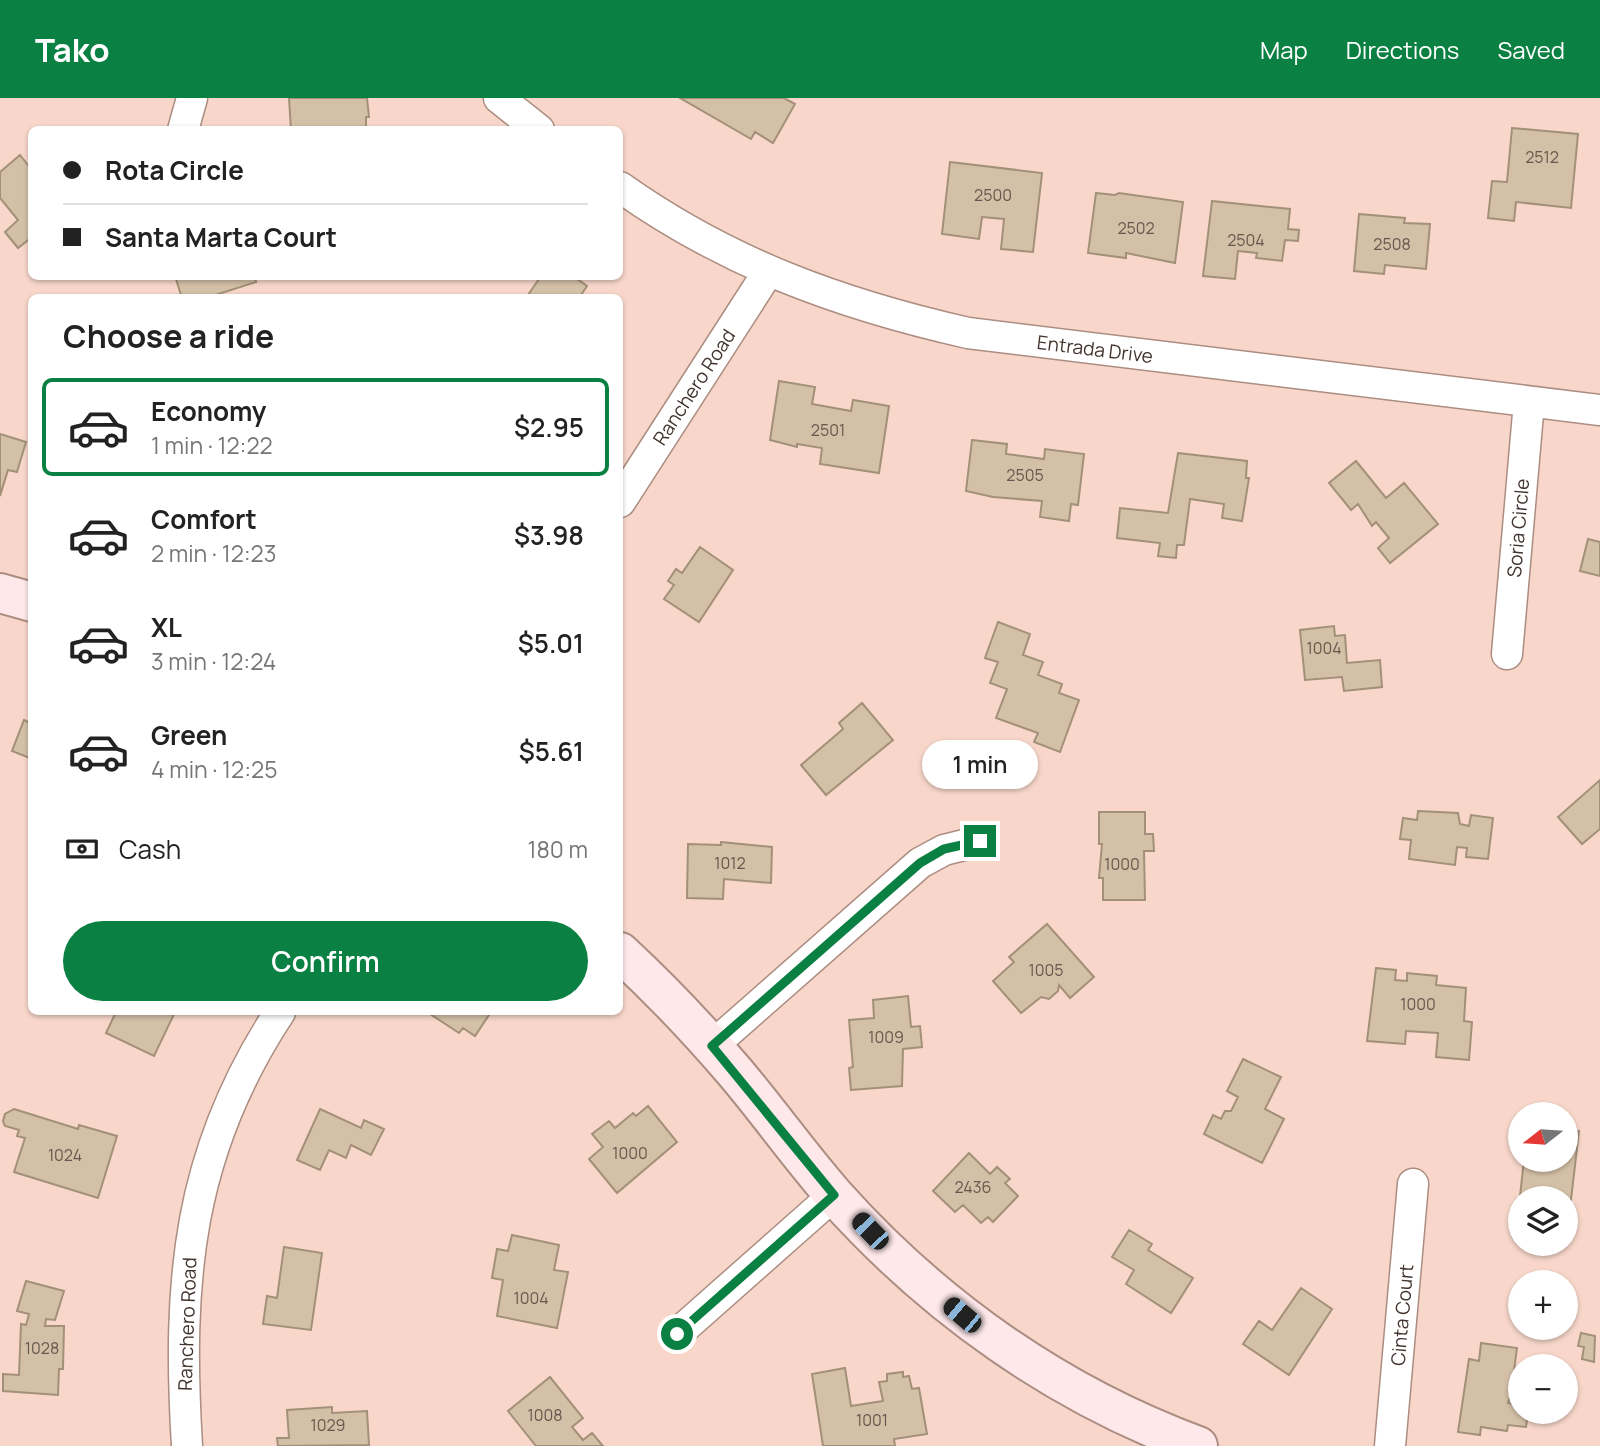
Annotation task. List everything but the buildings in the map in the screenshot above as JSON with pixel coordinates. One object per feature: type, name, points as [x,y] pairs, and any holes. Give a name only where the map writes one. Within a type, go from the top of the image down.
[{"type":"street","points":[[184,126],[192,98]]},
{"type":"street","points":[[499,98],[534,126]]},
{"type":"street","name":"Entrada Drive","points":[[623,189],[716,246],[768,272],[871,309],[968,333],[1600,410]]},
{"type":"street","name":"Ranchero Road","points":[[623,497],[768,272]]},
{"type":"street","name":"Soria Circle","points":[[1507,654],[1529,402]]},
{"type":"street","points":[[0,593],[28,601]]},
{"type":"street","points":[[712,1046],[920,863],[944,849],[980,841]]},
{"type":"street","points":[[623,955],[712,1046],[834,1195],[905,1268],[981,1331],[1049,1377],[1095,1401],[1198,1446]]},
{"type":"street","name":"Ranchero Road","points":[[187,1446],[183,1371],[184,1282],[194,1220],[209,1158],[231,1099],[259,1043],[277,1015]]},
{"type":"street","name":"Cinta Court","points":[[1390,1446],[1413,1184]]},
{"type":"street","points":[[677,1334],[834,1195]]},
{"type":"route","points":[[677,1334],[834,1195],[712,1046],[920,863],[944,849],[980,841]]}]
